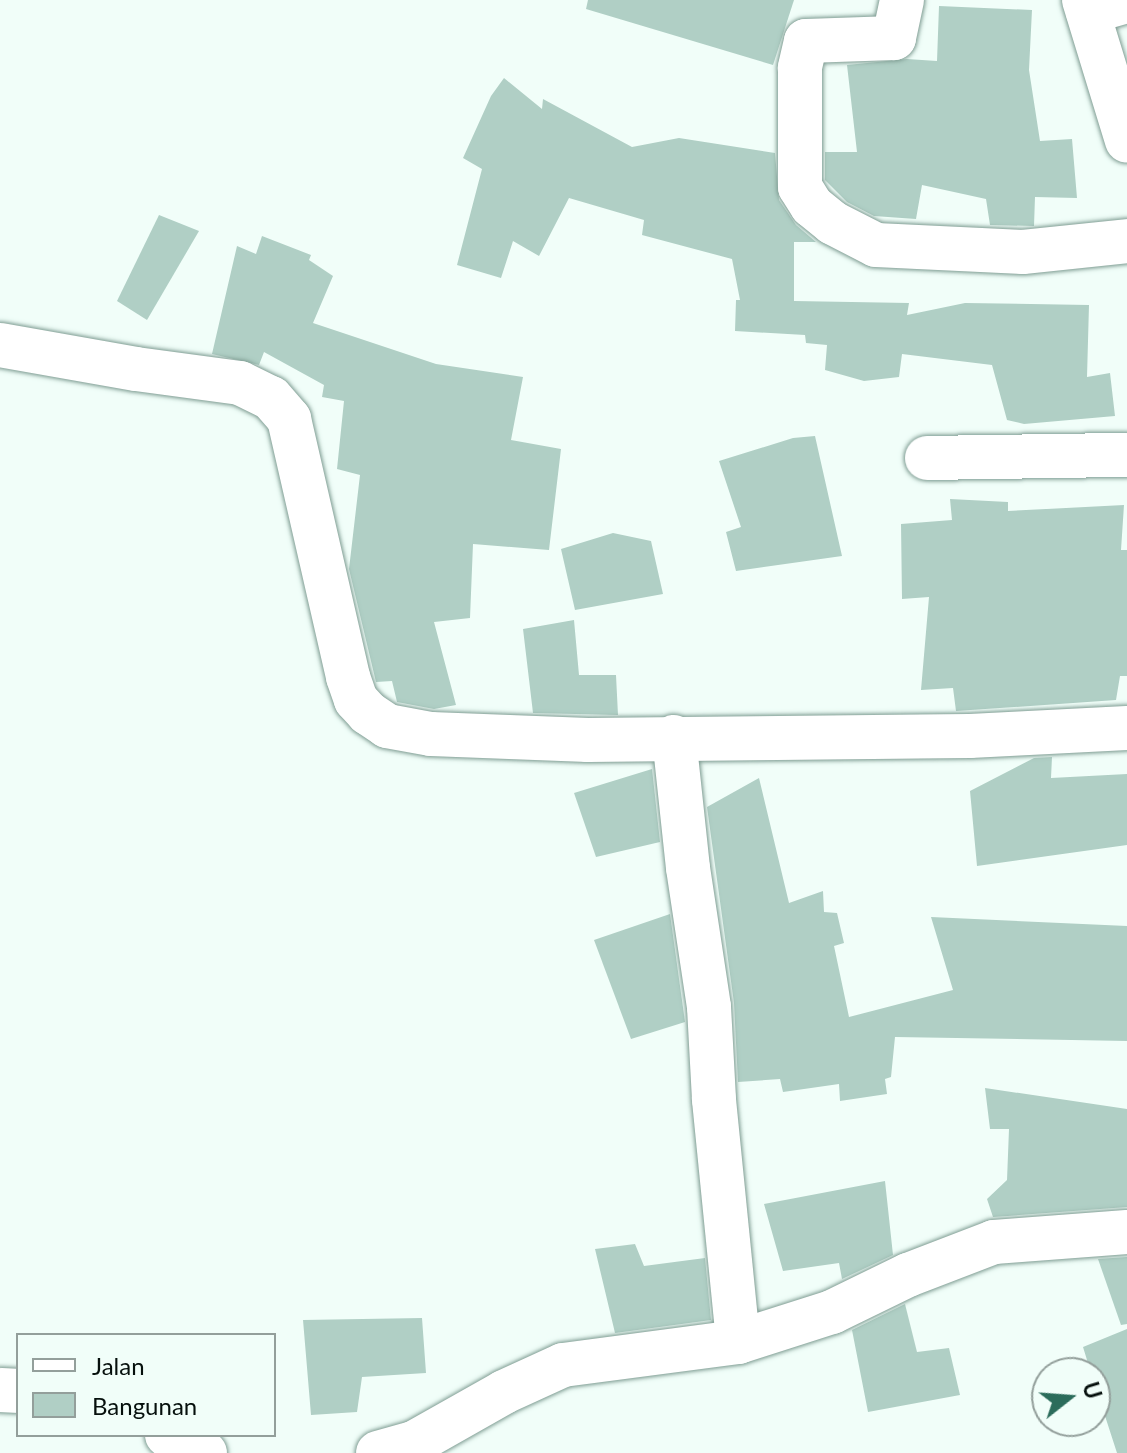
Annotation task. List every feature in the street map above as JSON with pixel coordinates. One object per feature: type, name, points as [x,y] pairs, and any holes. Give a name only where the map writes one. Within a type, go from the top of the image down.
[{"type":"street","points":[[902,0],[894,38],[806,41],[800,68],[800,187],[812,206],[833,223],[876,245],[1023,252],[1127,241]]},
{"type":"street","points":[[1100,4],[1127,141]]},
{"type":"street","points":[[0,345],[136,369],[240,383],[271,398],[289,419],[348,677],[356,700],[387,726],[431,734],[556,739],[970,736],[1127,728]]},
{"type":"street","points":[[927,458],[1127,455]]},
{"type":"street","points":[[674,737],[688,868],[709,1007],[714,1100],[738,1342]]},
{"type":"street","points":[[378,1453],[414,1443],[504,1392],[563,1365],[738,1342],[832,1312],[920,1270],[994,1242],[1127,1232]]},
{"type":"street","points":[[171,1437],[205,1453]]},
{"type":"building","points":[[588,0],[794,0],[773,65],[586,9]]},
{"type":"building","points":[[939,6],[1032,10],[1029,70],[1040,141],[1072,139],[1077,198],[1035,197],[1034,226],[990,225],[986,199],[922,185],[916,219],[874,216],[847,202],[825,180],[825,152],[857,152],[847,65],[907,59],[937,61]]},
{"type":"building","points":[[504,78],[542,109],[543,99],[632,147],[679,138],[775,153],[779,200],[796,225],[816,242],[794,242],[794,301],[909,303],[907,315],[965,303],[1089,305],[1087,377],[1110,373],[1115,416],[1024,424],[1007,420],[992,365],[902,354],[899,377],[864,381],[825,370],[827,345],[806,343],[805,335],[735,331],[736,300],[740,300],[732,259],[642,235],[644,220],[569,198],[539,256],[513,241],[501,278],[457,265],[482,169],[463,158],[491,96]]},
{"type":"building","points":[[159,215],[199,231],[147,320],[117,301]]},
{"type":"building","points":[[262,236],[311,255],[309,260],[333,276],[313,323],[436,364],[523,377],[511,440],[561,449],[549,550],[473,544],[470,618],[434,622],[456,705],[434,709],[397,702],[392,681],[376,682],[349,569],[360,475],[337,469],[344,401],[322,397],[324,385],[264,352],[259,365],[212,354],[237,246],[256,254]]},
{"type":"building","points":[[815,436],[842,556],[736,571],[726,532],[741,527],[719,461],[793,438]]},
{"type":"building","points":[[950,499],[1008,502],[1008,511],[1124,505],[1121,550],[1127,550],[1127,676],[1120,676],[1116,700],[956,711],[953,688],[921,690],[929,597],[902,599],[901,524],[952,520]]},
{"type":"building","points":[[613,533],[651,541],[663,594],[575,610],[561,549]]},
{"type":"building","points":[[574,620],[579,675],[616,675],[618,715],[533,713],[523,629]]},
{"type":"building","points":[[1052,757],[1051,778],[1127,774],[1127,845],[977,866],[970,791],[1034,758]]},
{"type":"building","points":[[652,769],[660,842],[596,857],[574,793]]},
{"type":"building","points":[[759,778],[789,903],[823,891],[824,912],[837,913],[844,943],[834,946],[849,1017],[953,990],[931,917],[1127,926],[1127,1041],[895,1037],[891,1077],[885,1079],[887,1094],[840,1101],[839,1084],[783,1092],[780,1079],[738,1082],[734,1003],[707,807]]},
{"type":"building","points":[[670,914],[685,1022],[631,1039],[594,940]]},
{"type":"building","points":[[985,1088],[1127,1109],[1127,1207],[993,1217],[987,1199],[1007,1180],[1009,1129],[990,1129]]},
{"type":"building","points":[[885,1181],[893,1255],[842,1279],[839,1263],[783,1271],[764,1204]]},
{"type":"building","points":[[635,1244],[644,1266],[705,1258],[711,1320],[615,1333],[595,1249]]},
{"type":"building","points":[[1127,1257],[1127,1324],[1121,1325],[1098,1259]]},
{"type":"building","points":[[905,1304],[917,1352],[949,1348],[960,1395],[868,1412],[852,1330]]},
{"type":"building","points":[[422,1318],[426,1373],[362,1377],[357,1412],[311,1415],[303,1320]]},
{"type":"building","points":[[1127,1329],[1127,1453],[1117,1453],[1111,1434],[1111,1357],[1086,1357],[1083,1347]]}]
